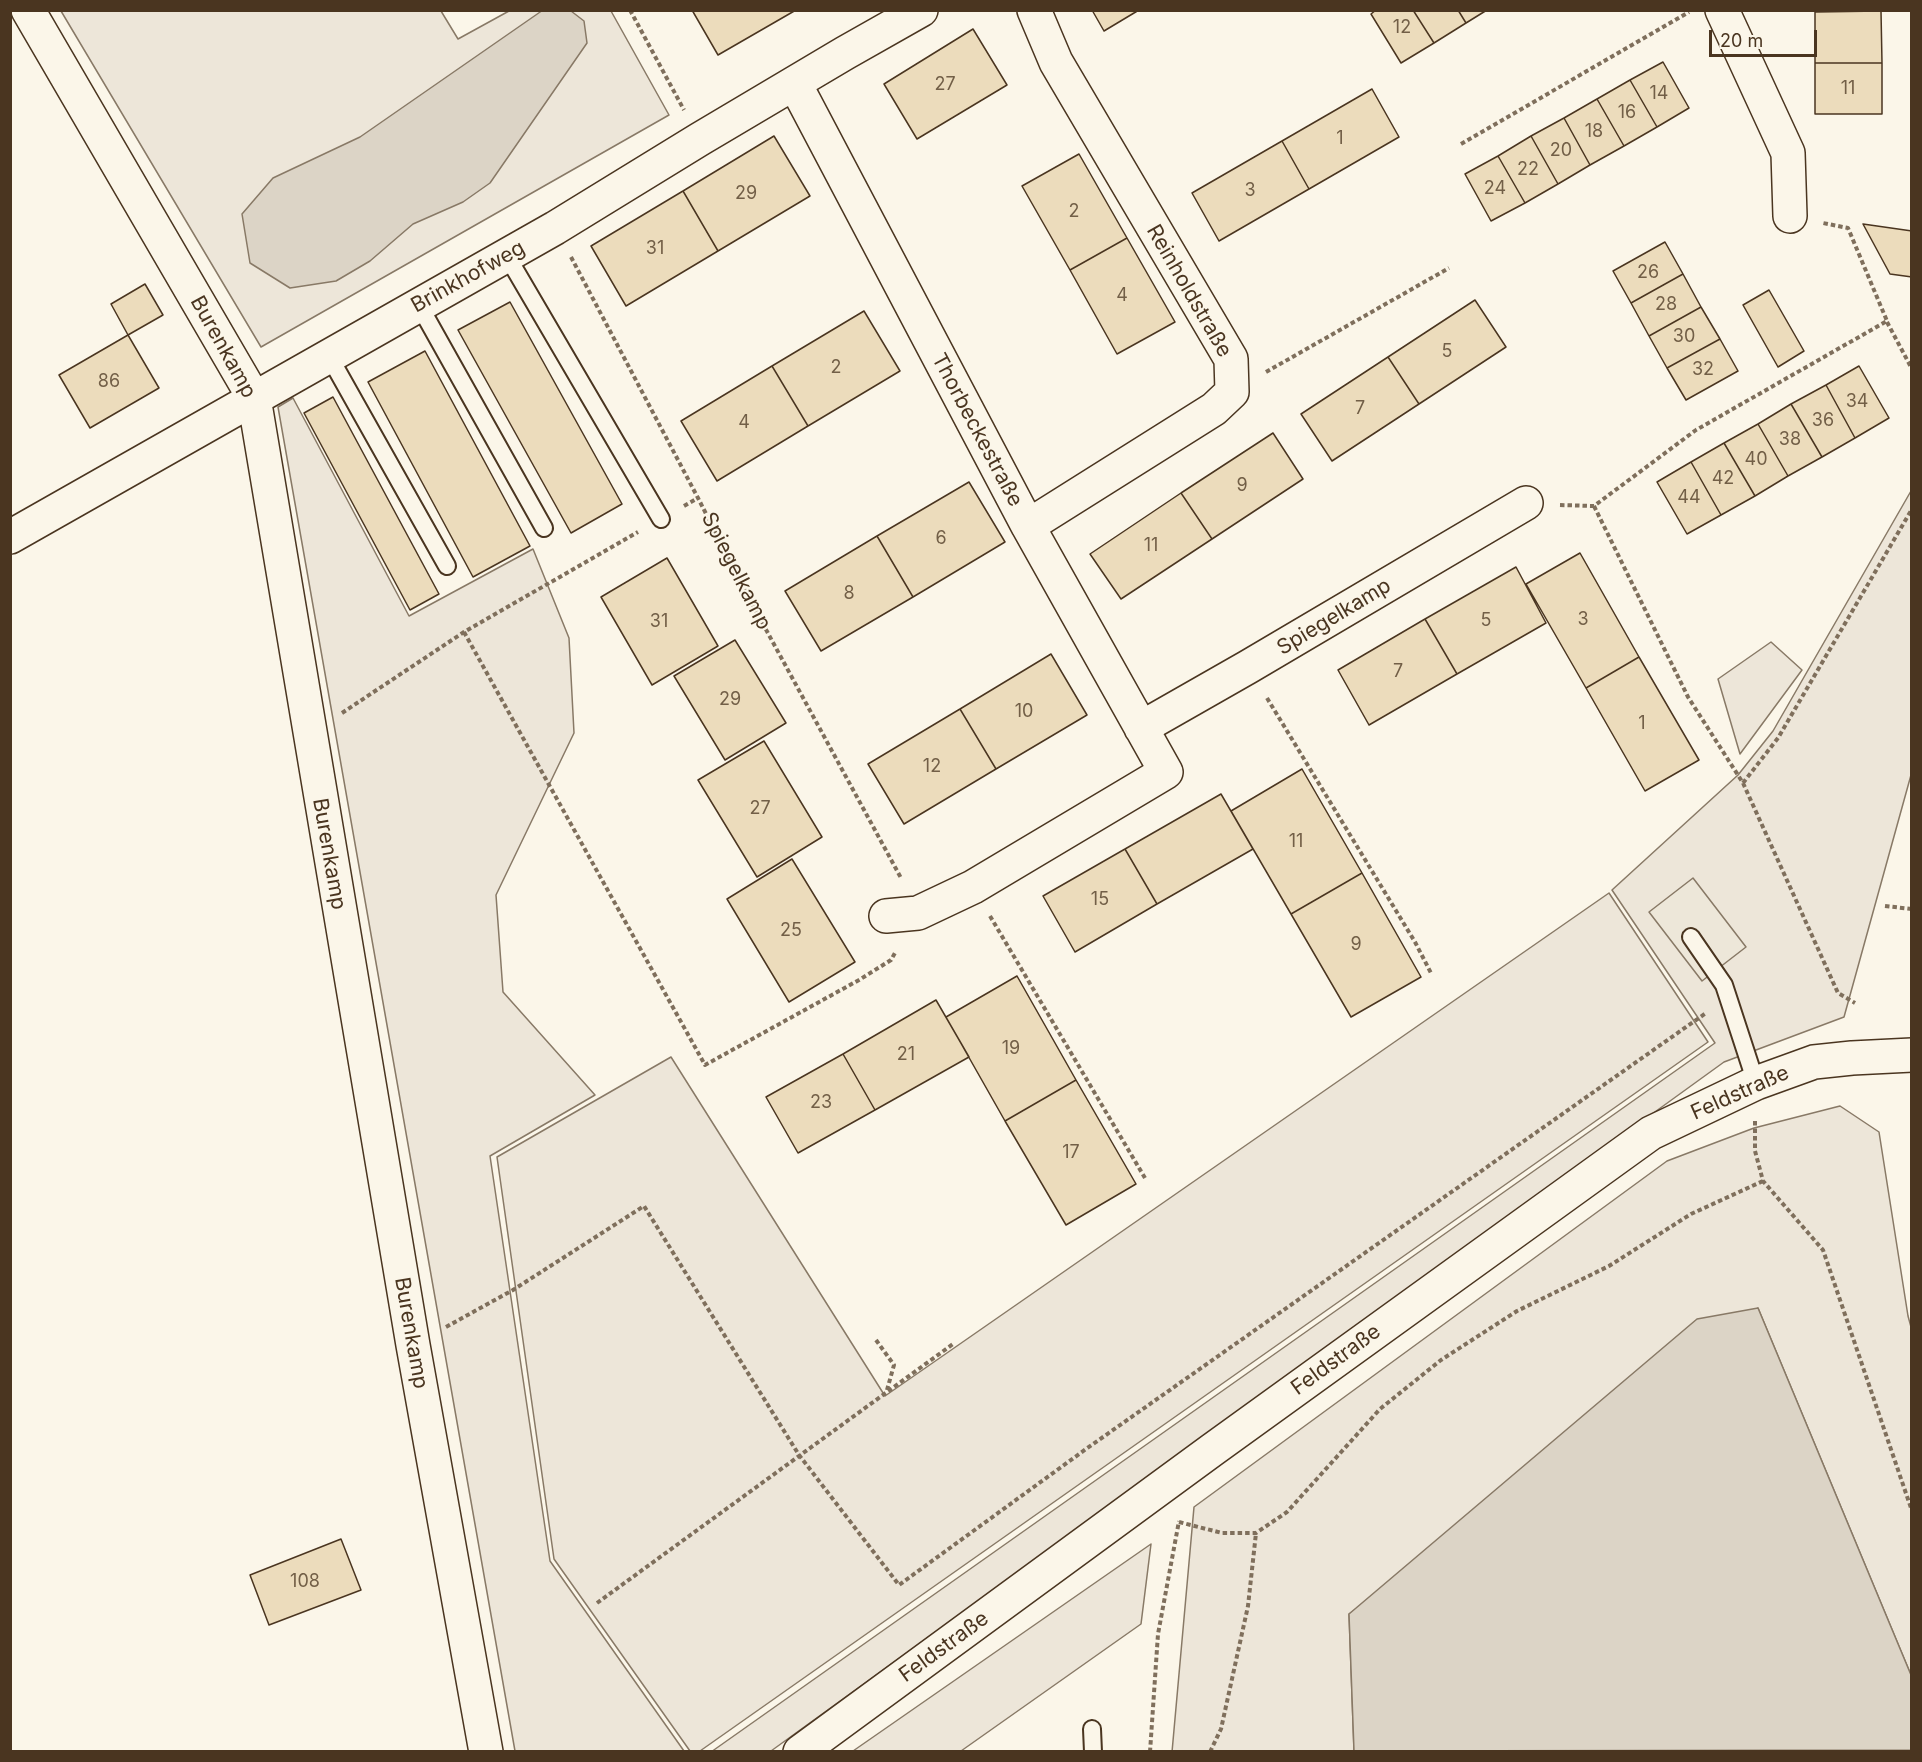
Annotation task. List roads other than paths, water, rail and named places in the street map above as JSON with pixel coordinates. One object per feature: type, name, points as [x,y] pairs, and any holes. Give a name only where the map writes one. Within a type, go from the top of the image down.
[{"type":"street","name":"Burenkamp","points":[[28,10],[254,398],[413,1345],[486,1752]]},
{"type":"street","name":"Brinkhofweg","points":[[10,537],[507,256],[700,139],[921,10]]},
{"type":"street","name":"Reinholdstraße","points":[[1028,526],[1214,409],[1232,392],[1230,359],[1056,62],[1034,10]]},
{"type":"street","points":[[1722,10],[1788,153],[1790,216]]},
{"type":"street","name":"Thorbeckestraße","points":[[795,84],[1028,526],[1166,772],[973,887],[902,915]]},
{"type":"street","name":"Spiegelkamp","points":[[1141,728],[1526,503]]},
{"type":"street","name":"Feldstraße","points":[[800,1752],[1212,1450],[1651,1133],[1756,1083],[1814,1062],[1911,1055]]},
{"type":"lane","points":[[507,256],[661,519]]},
{"type":"lane","points":[[419,305],[544,528]]},
{"type":"lane","points":[[329,356],[447,566]]},
{"type":"lane","points":[[1691,937],[1724,985],[1756,1083]]},
{"type":"lane","points":[[1092,1729],[1093,1752]]}]
